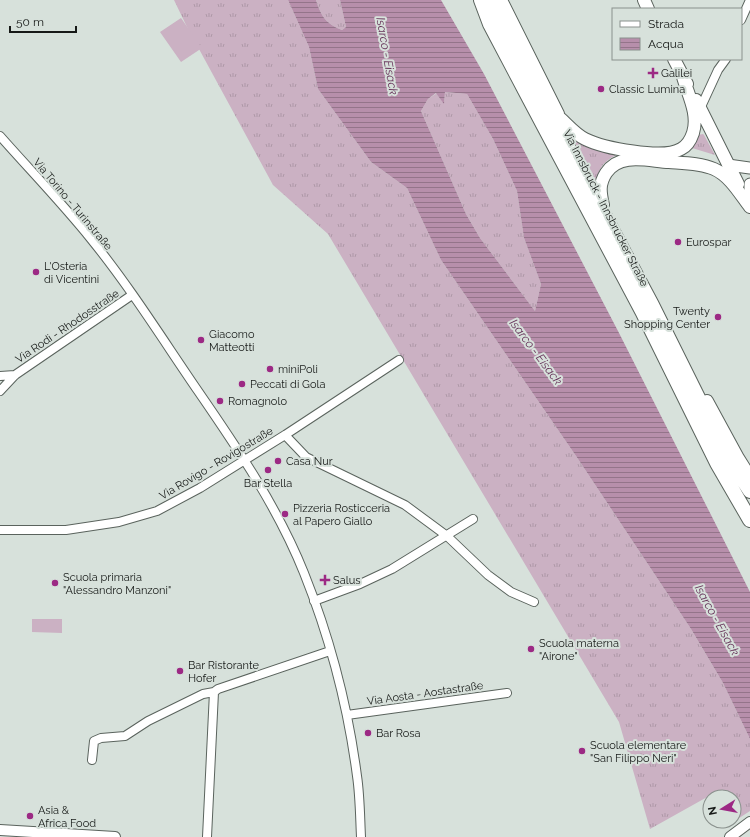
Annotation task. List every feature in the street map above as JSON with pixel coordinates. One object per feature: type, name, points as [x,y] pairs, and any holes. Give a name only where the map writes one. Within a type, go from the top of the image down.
[{"type":"highway","points":[[481,0],[490,24],[642,310],[716,463],[750,520]]},
{"type":"highway","points":[[492,0],[499,18],[652,305],[727,456],[750,491]]},
{"type":"main road","name":"Via Innsbruck - Innsbrucker Straße","points":[[501,0],[603,205],[734,452],[750,477]]},
{"type":"main road","points":[[674,60],[750,206]]},
{"type":"main road","points":[[560,118],[585,139],[612,149],[655,153],[680,150],[689,142],[695,119],[683,77]]},
{"type":"main road","points":[[603,205],[600,191],[601,181],[610,168],[617,162],[633,159],[714,168],[729,180],[750,206]]},
{"type":"main road","points":[[728,165],[750,168]]},
{"type":"main road","points":[[750,184],[750,201]]},
{"type":"street","points":[[742,18],[750,0]]},
{"type":"street","points":[[700,109],[718,70],[725,60]]},
{"type":"street","name":"Via Torino - Turinstraße","points":[[0,136],[91,239],[132,295],[244,460],[282,526],[303,571],[314,601],[330,651],[347,715],[358,778],[361,837]]},
{"type":"street","name":"Via Rodi - Rhodosstraße","points":[[0,391],[15,375],[132,295]]},
{"type":"street","name":"Via Rovigo - Rovigostraße","points":[[0,530],[66,530],[119,522],[157,511],[200,488],[285,435],[399,360]]},
{"type":"street","name":"Via Rodi - Rhodosstraße","points":[[0,376],[15,375]]},
{"type":"street","points":[[285,435],[306,457],[405,505],[447,536],[488,575],[511,592],[534,602]]},
{"type":"street","points":[[314,601],[360,584],[392,569],[473,519]]},
{"type":"street","points":[[92,760],[94,740],[125,736],[148,721],[203,694],[214,692],[218,689],[330,651]]},
{"type":"street","points":[[207,837],[214,692]]},
{"type":"street","name":"Via Aosta - Aostastraße","points":[[347,715],[506,693]]},
{"type":"street","points":[[730,837],[750,822]]},
{"type":"street","points":[[0,830],[115,837]]},
{"type":"green space","points":[[174,0],[288,0],[309,47],[318,89],[371,162],[407,188],[441,260],[576,456],[691,629],[723,683],[750,739],[750,811],[742,816],[742,789],[702,789],[702,800],[650,829],[619,722],[328,234],[273,185],[187,27]]},
{"type":"green space","points":[[316,0],[340,0],[346,27],[342,30],[336,28],[328,22],[322,15]]},
{"type":"green space","points":[[181,18],[202,48],[181,62],[160,32]]},
{"type":"green space","points":[[445,92],[467,94],[493,139],[517,191],[524,238],[541,284],[535,311],[480,238],[466,214],[421,111],[428,99],[437,93],[444,103]]},
{"type":"green space","points":[[569,132],[619,153],[603,164],[596,182]]},
{"type":"green space","points":[[703,134],[715,155],[692,148],[698,135]]},
{"type":"green space","points":[[32,619],[62,619],[62,633],[32,632]]},
{"type":"water","name":"Isarco - Eisack","points":[[288,0],[316,0],[325,19],[336,28],[342,30],[346,27],[340,0],[441,0],[484,74],[618,331],[750,592],[750,739],[723,683],[691,629],[576,456],[441,260],[407,188],[371,162],[318,89],[309,47]],"holes":[[[445,92],[467,94],[493,139],[517,191],[524,238],[541,284],[535,311],[480,238],[466,214],[421,111],[428,99],[436,93],[444,104]]]},
{"type":"place","name":"Galilei","points":[[653,73]]},
{"type":"place","name":"Classic Lumina","points":[[601,89]]},
{"type":"place","name":"Eurospar","points":[[678,242]]},
{"type":"place","name":"L'Osteria di Vicentini","points":[[36,272]]},
{"type":"place","name":"Twenty Shopping Center","points":[[718,317]]},
{"type":"place","name":"Giacomo Matteotti","points":[[201,340]]},
{"type":"place","name":"miniPoli","points":[[270,369]]},
{"type":"place","name":"Peccati di Gola","points":[[242,384]]},
{"type":"place","name":"Romagnolo","points":[[220,401]]},
{"type":"place","name":"Casa Nur","points":[[278,461]]},
{"type":"place","name":"Bar Stella","points":[[268,470]]},
{"type":"place","name":"Pizzeria Rosticceria al Papero Giallo","points":[[285,514]]},
{"type":"place","name":"Salus","points":[[325,580]]},
{"type":"place","name":"Scuola primaria \"Alessandro Manzoni\"","points":[[55,583]]},
{"type":"place","name":"Scuola materna \"Airone\"","points":[[531,649]]},
{"type":"place","name":"Bar Ristorante Hofer","points":[[180,671]]},
{"type":"place","name":"Bar Rosa","points":[[368,733]]},
{"type":"place","name":"Scuola elementare \"San Filippo Neri\"","points":[[582,751]]},
{"type":"place","name":"Asia & Africa Food","points":[[30,816]]}]
